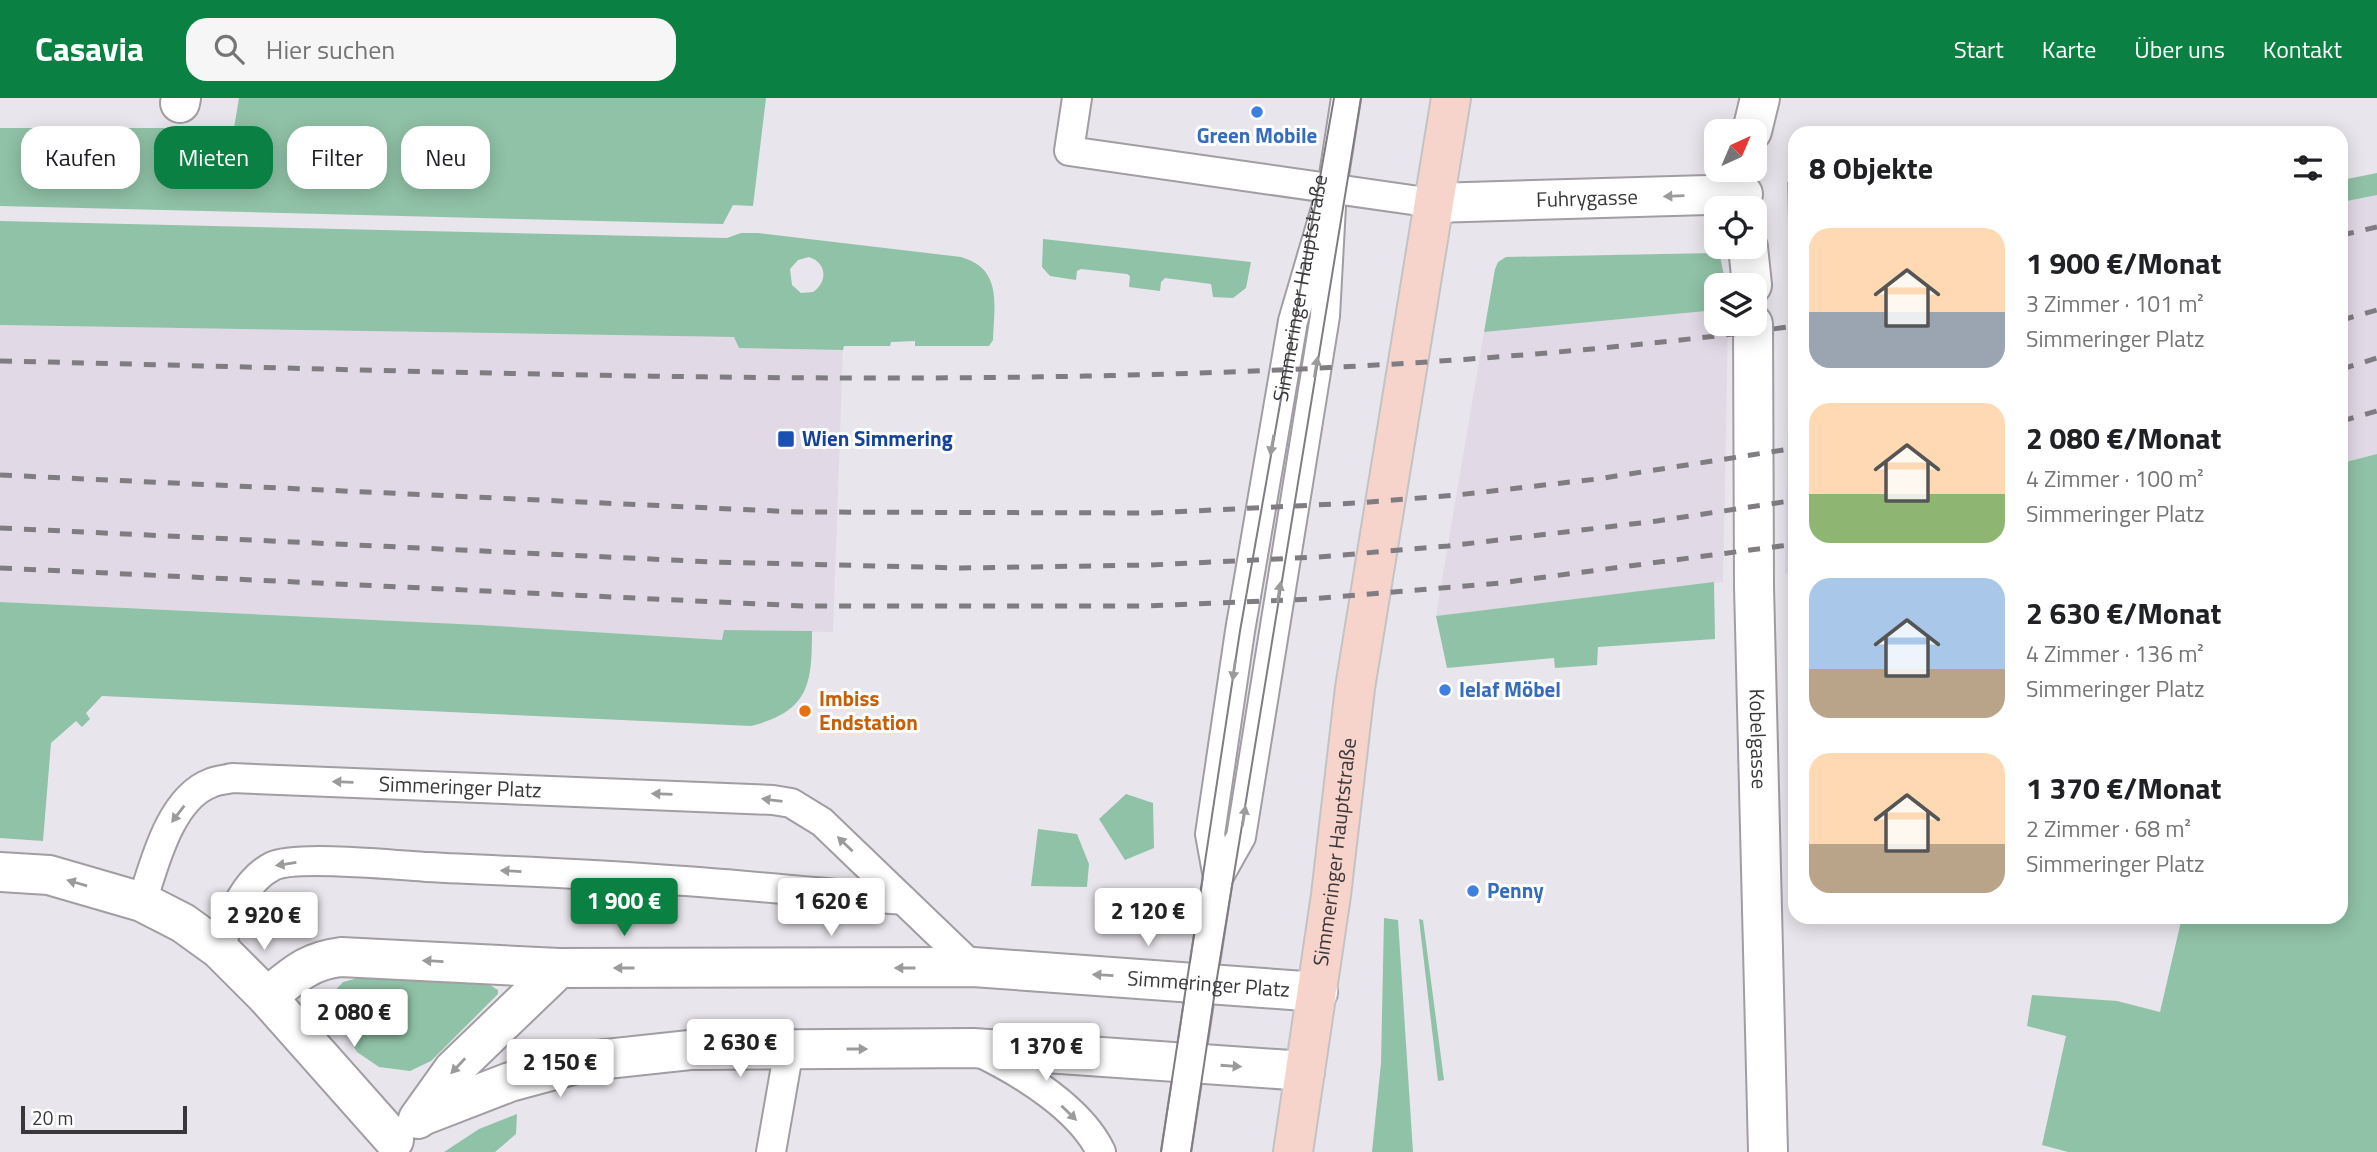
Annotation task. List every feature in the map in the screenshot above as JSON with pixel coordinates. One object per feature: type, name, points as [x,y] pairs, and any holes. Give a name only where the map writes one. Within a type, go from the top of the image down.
[{"type":"main road","name":"Simmeringer Hauptstraße","points":[[1293,1152],[1331,895],[1355,688],[1451,98]]},
{"type":"street","points":[[1755,119],[1760,98]]},
{"type":"street","name":"Fuhrygasse","points":[[1433,203],[1744,191]]},
{"type":"street","name":"Kobelgasse","points":[[1753,336],[1754,586],[1768,1152]]},
{"type":"street","points":[[0,872],[49,875],[142,902],[183,923],[219,949],[267,997],[388,1146],[422,1116],[453,1070],[559,968]]},
{"type":"street","name":"Simmeringer Platz","points":[[267,997],[306,966],[341,957],[559,968],[973,967],[1318,992]]},
{"type":"street","points":[[422,1116],[510,1082],[588,1061],[690,1050],[973,1048],[1305,1071]]},
{"type":"lane","points":[[1077,98],[1069,151],[1433,203]]},
{"type":"lane","name":"Simmeringer Hauptstraße","points":[[1175,1152],[1218,878],[1241,837],[1325,316],[1332,188],[1346,98]]},
{"type":"lane","name":"Simmeringer Platz","points":[[142,902],[158,850],[172,820],[193,795],[209,783],[232,778],[773,800],[791,803],[822,822],[973,967]]},
{"type":"lane","points":[[219,949],[230,919],[245,893],[274,866],[289,862],[366,863],[653,878],[904,900]]},
{"type":"lane","points":[[973,1048],[1012,1068],[1049,1093],[1077,1120],[1098,1144],[1101,1152]]},
{"type":"lane","points":[[771,1152],[789,1049]]},
{"type":"shaded area","points":[[2377,195],[2377,454],[2348,461],[2348,201]]},
{"type":"shaded area","points":[[1704,311],[1704,336],[1728,336],[1723,582],[1436,616],[1484,332]]},
{"type":"shaded area","points":[[0,325],[734,337],[740,348],[843,350],[833,632],[724,630],[722,640],[480,625],[0,602]]},
{"type":"shaded area","points":[[1788,409],[1788,572],[1785,573]]},
{"type":"green space","points":[[239,98],[766,98],[753,206],[733,205],[723,224],[0,206],[0,128],[21,128],[21,189],[140,189],[140,128],[154,128],[154,189],[273,189],[273,126],[234,126]]},
{"type":"green space","points":[[2377,173],[2377,195],[2348,201],[2348,179]]},
{"type":"green space","points":[[0,221],[727,238],[741,233],[758,233],[961,257],[984,270],[990,279],[994,302],[993,340],[989,346],[915,346],[915,341],[891,342],[890,346],[844,346],[843,350],[739,348],[734,337],[0,325]],"holes":[[[809,257],[822,268],[821,283],[813,292],[801,293],[792,285],[790,269],[798,260]]]},
{"type":"green space","points":[[1043,239],[1251,262],[1246,288],[1233,298],[1213,297],[1211,284],[1165,278],[1161,282],[1160,291],[1129,287],[1130,276],[1127,274],[1081,269],[1077,271],[1076,280],[1050,276],[1042,267]]},
{"type":"green space","points":[[1704,253],[1704,259],[1721,259],[1724,273],[1704,273],[1704,311],[1484,332],[1495,269],[1498,262],[1506,257]]},
{"type":"green space","points":[[2377,454],[2377,1152],[2068,1152],[2042,1145],[2066,1036],[2027,1026],[2032,995],[2117,1001],[2160,1012],[2180,924],[2348,924],[2348,461]]},
{"type":"green space","points":[[1714,582],[1715,639],[1598,647],[1597,665],[1555,668],[1554,658],[1447,668],[1436,616]]},
{"type":"green space","points":[[0,602],[480,625],[722,640],[724,630],[812,631],[811,667],[808,681],[796,704],[770,720],[751,726],[102,696],[86,713],[90,719],[82,727],[76,721],[51,743],[43,841],[0,838]]},
{"type":"green space","points":[[1126,794],[1153,803],[1154,848],[1125,860],[1099,819]]},
{"type":"green space","points":[[1038,829],[1077,834],[1089,864],[1087,887],[1031,886]]},
{"type":"green space","points":[[1384,918],[1398,920],[1413,1152],[1372,1152],[1381,1063]]},
{"type":"green space","points":[[1419,919],[1423,920],[1444,1080],[1438,1081]]},
{"type":"green space","points":[[358,978],[490,985],[498,990],[498,994],[431,1061],[410,1071],[379,1067],[357,1052],[333,1014],[332,994],[343,982]]},
{"type":"green space","points":[[517,1114],[516,1134],[495,1152],[444,1152],[479,1129]]},
{"type":"tram line","points":[[1161,1152],[1240,631],[1334,98]]},
{"type":"tram line","points":[[1191,1152],[1361,98]]},
{"type":"railway","points":[[2348,234],[2377,227]]},
{"type":"railway","points":[[2348,318],[2377,310]]},
{"type":"railway","points":[[0,361],[674,376],[899,378],[1123,375],[1348,367],[1572,351],[1788,327]]},
{"type":"railway","points":[[2348,367],[2377,358]]},
{"type":"railway","points":[[2348,419],[2377,411]]},
{"type":"railway","points":[[0,475],[797,512],[1151,513],[1357,503],[1457,495],[1597,479],[1788,449]]},
{"type":"railway","points":[[0,528],[713,562],[961,568],[1150,565],[1318,557],[1448,546],[1657,521],[1788,501]]},
{"type":"railway","points":[[0,568],[803,606],[1148,606],[1310,599],[1500,583],[1788,545]]},
{"type":"place","name":"Green Mobile","points":[[1257,112]]},
{"type":"place","name":"Wien Simmering","points":[[786,439]]},
{"type":"place","name":"Ielaf Möbel","points":[[1445,690]]},
{"type":"place","name":"Imbiss Endstation","points":[[805,711]]},
{"type":"place","name":"Penny","points":[[1473,891]]}]
